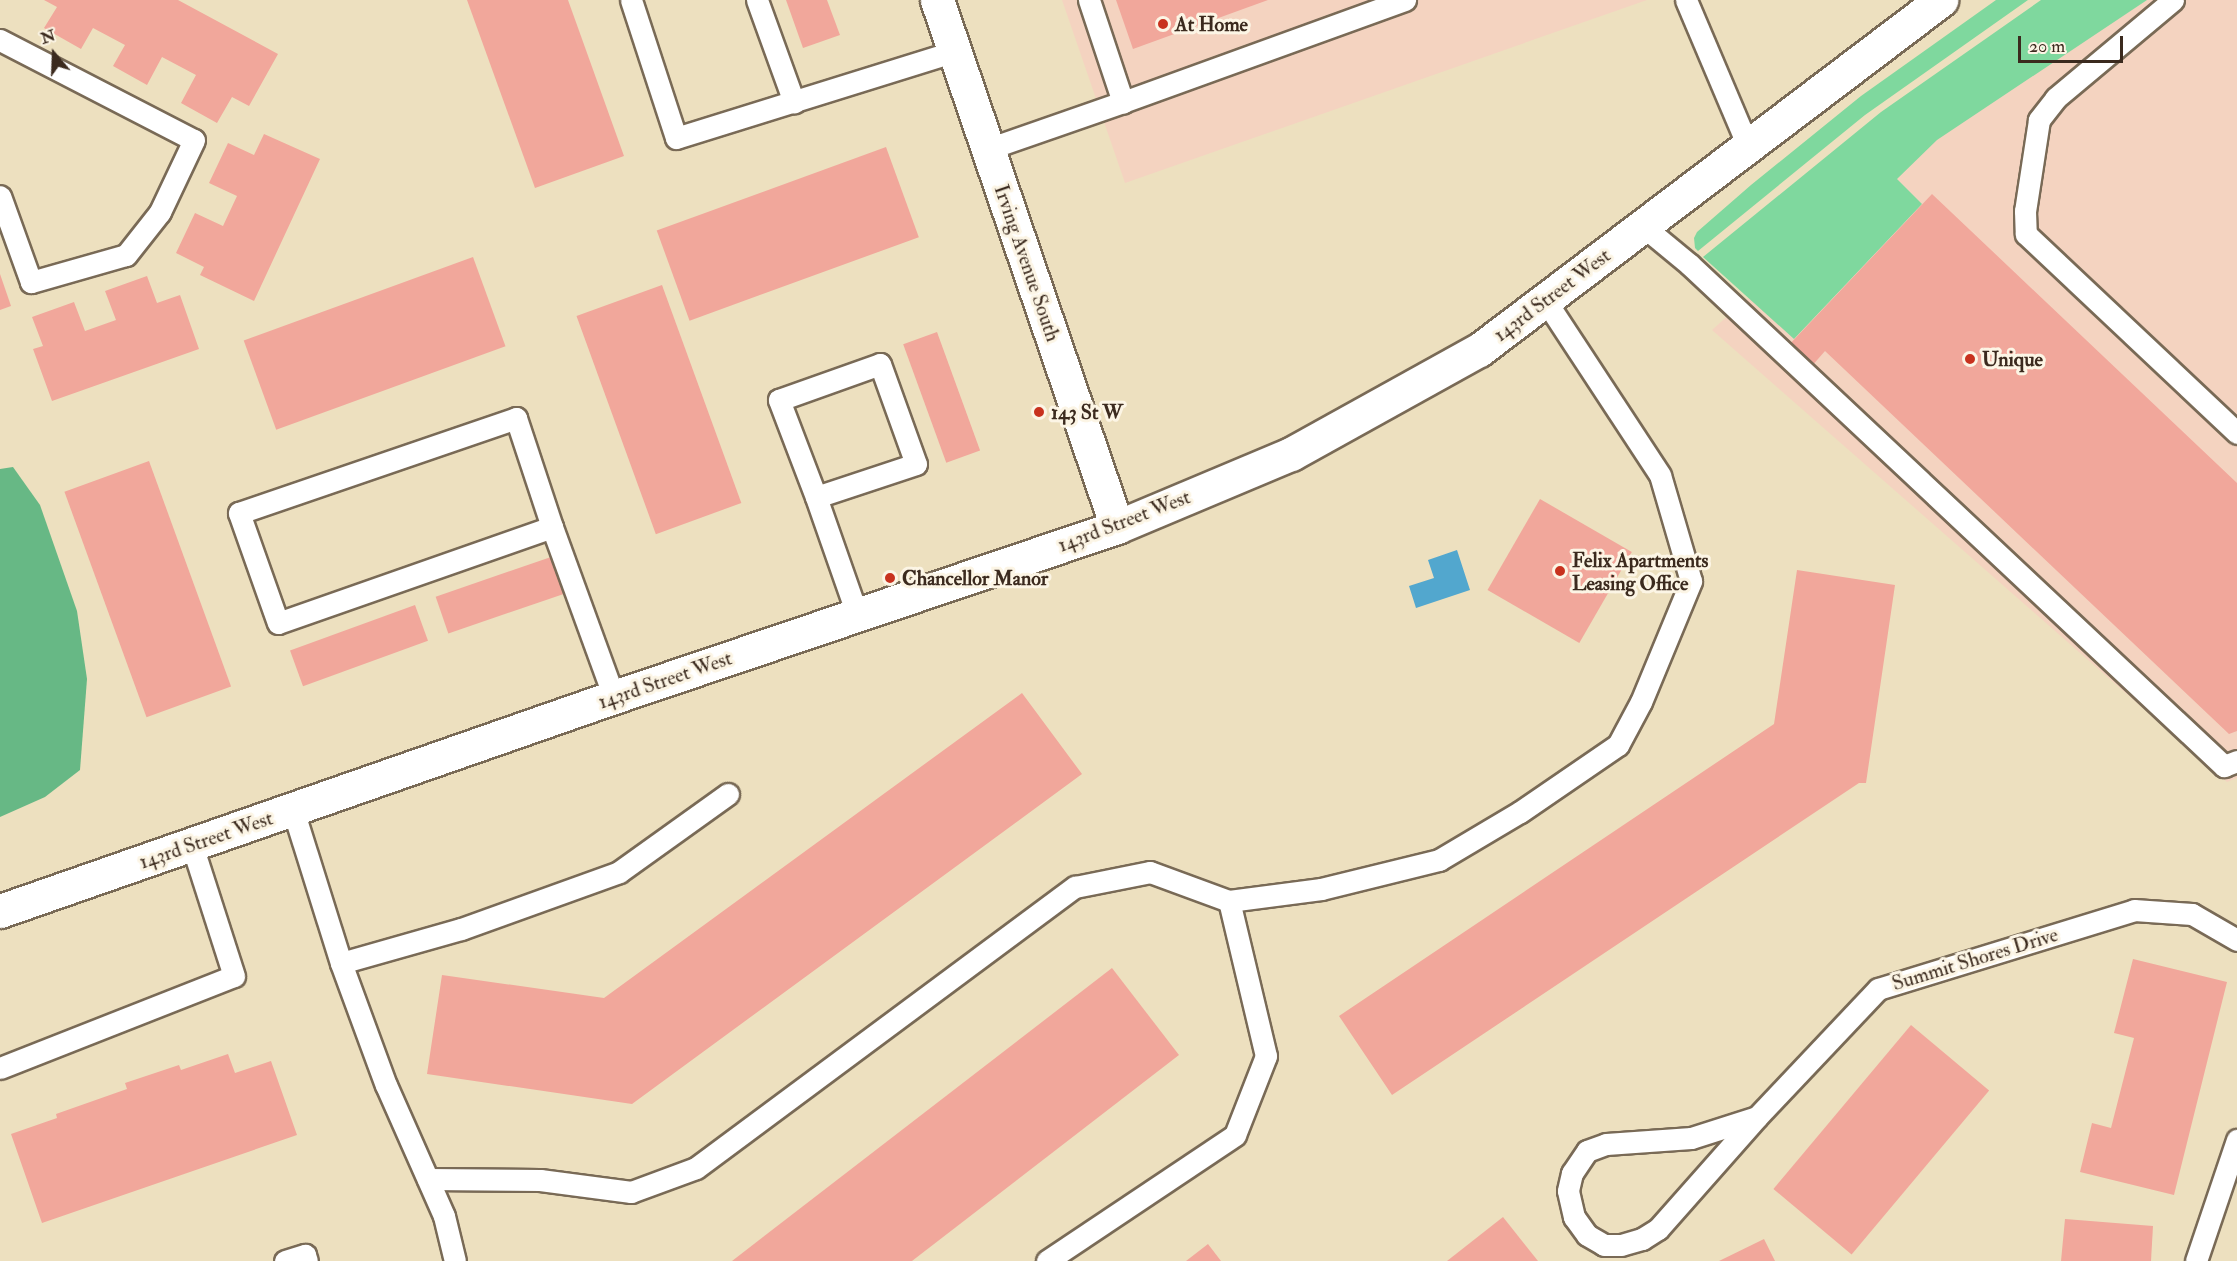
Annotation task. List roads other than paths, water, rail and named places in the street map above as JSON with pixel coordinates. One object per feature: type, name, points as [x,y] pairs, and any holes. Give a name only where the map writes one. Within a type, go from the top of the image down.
[{"type":"street","name":"Irving Avenue South","points":[[937,0],[1117,527]]},
{"type":"street","name":"143rd Street West","points":[[0,911],[614,697],[1117,527],[1291,454],[1479,350],[1941,0]]},
{"type":"lane","points":[[631,0],[676,138],[955,51]]},
{"type":"lane","points":[[757,0],[794,102]]},
{"type":"lane","points":[[1089,0],[1123,102]]},
{"type":"lane","points":[[988,149],[1405,0]]},
{"type":"lane","points":[[1686,0],[1748,146]]},
{"type":"lane","points":[[2173,0],[2056,98],[2039,120],[2025,211],[2025,234],[2237,433]]},
{"type":"lane","points":[[0,40],[194,140],[160,212],[126,255],[31,282],[0,196]]},
{"type":"lane","points":[[1643,226],[1689,264],[2224,766],[2237,761]]},
{"type":"lane","points":[[428,1179],[540,1180],[631,1192],[696,1168],[1076,887],[1150,872],[1229,901],[1321,890],[1439,860],[1520,812],[1618,745],[1641,702],[1691,581],[1660,475],[1545,300]]},
{"type":"lane","points":[[816,497],[916,464],[880,364],[779,400],[857,615]]},
{"type":"lane","points":[[552,527],[278,623],[239,513],[516,418],[552,527],[614,697]]},
{"type":"lane","points":[[341,963],[461,929],[619,872],[728,794]]},
{"type":"lane","points":[[294,810],[341,963],[386,1085],[444,1216],[455,1261]]},
{"type":"lane","points":[[0,1068],[234,976],[192,845]]},
{"type":"lane","points":[[1047,1261],[1235,1135],[1266,1056],[1229,901]]},
{"type":"lane","name":"Summit Shores Drive","points":[[1757,1117],[1691,1138],[1606,1144],[1587,1151],[1572,1173],[1568,1191],[1574,1216],[1587,1235],[1604,1245],[1621,1245],[1642,1239],[1658,1229],[1757,1117],[1878,989],[2134,910],[2192,914],[2235,935]]},
{"type":"lane","points":[[2196,1261],[2237,1140]]},
{"type":"lane","points":[[285,1261],[304,1255],[307,1261]]},
{"type":"water","points":[[1457,550],[1470,590],[1416,608],[1409,586],[1434,578],[1428,560]]},
{"type":"place","name":"At Home","points":[[1163,24]]},
{"type":"place","name":"Unique","points":[[1970,359]]},
{"type":"place","name":"143 St W","points":[[1039,412]]},
{"type":"place","name":"Felix Apartments Leasing Office","points":[[1560,571]]},
{"type":"place","name":"Chancellor Manor","points":[[890,578]]}]
